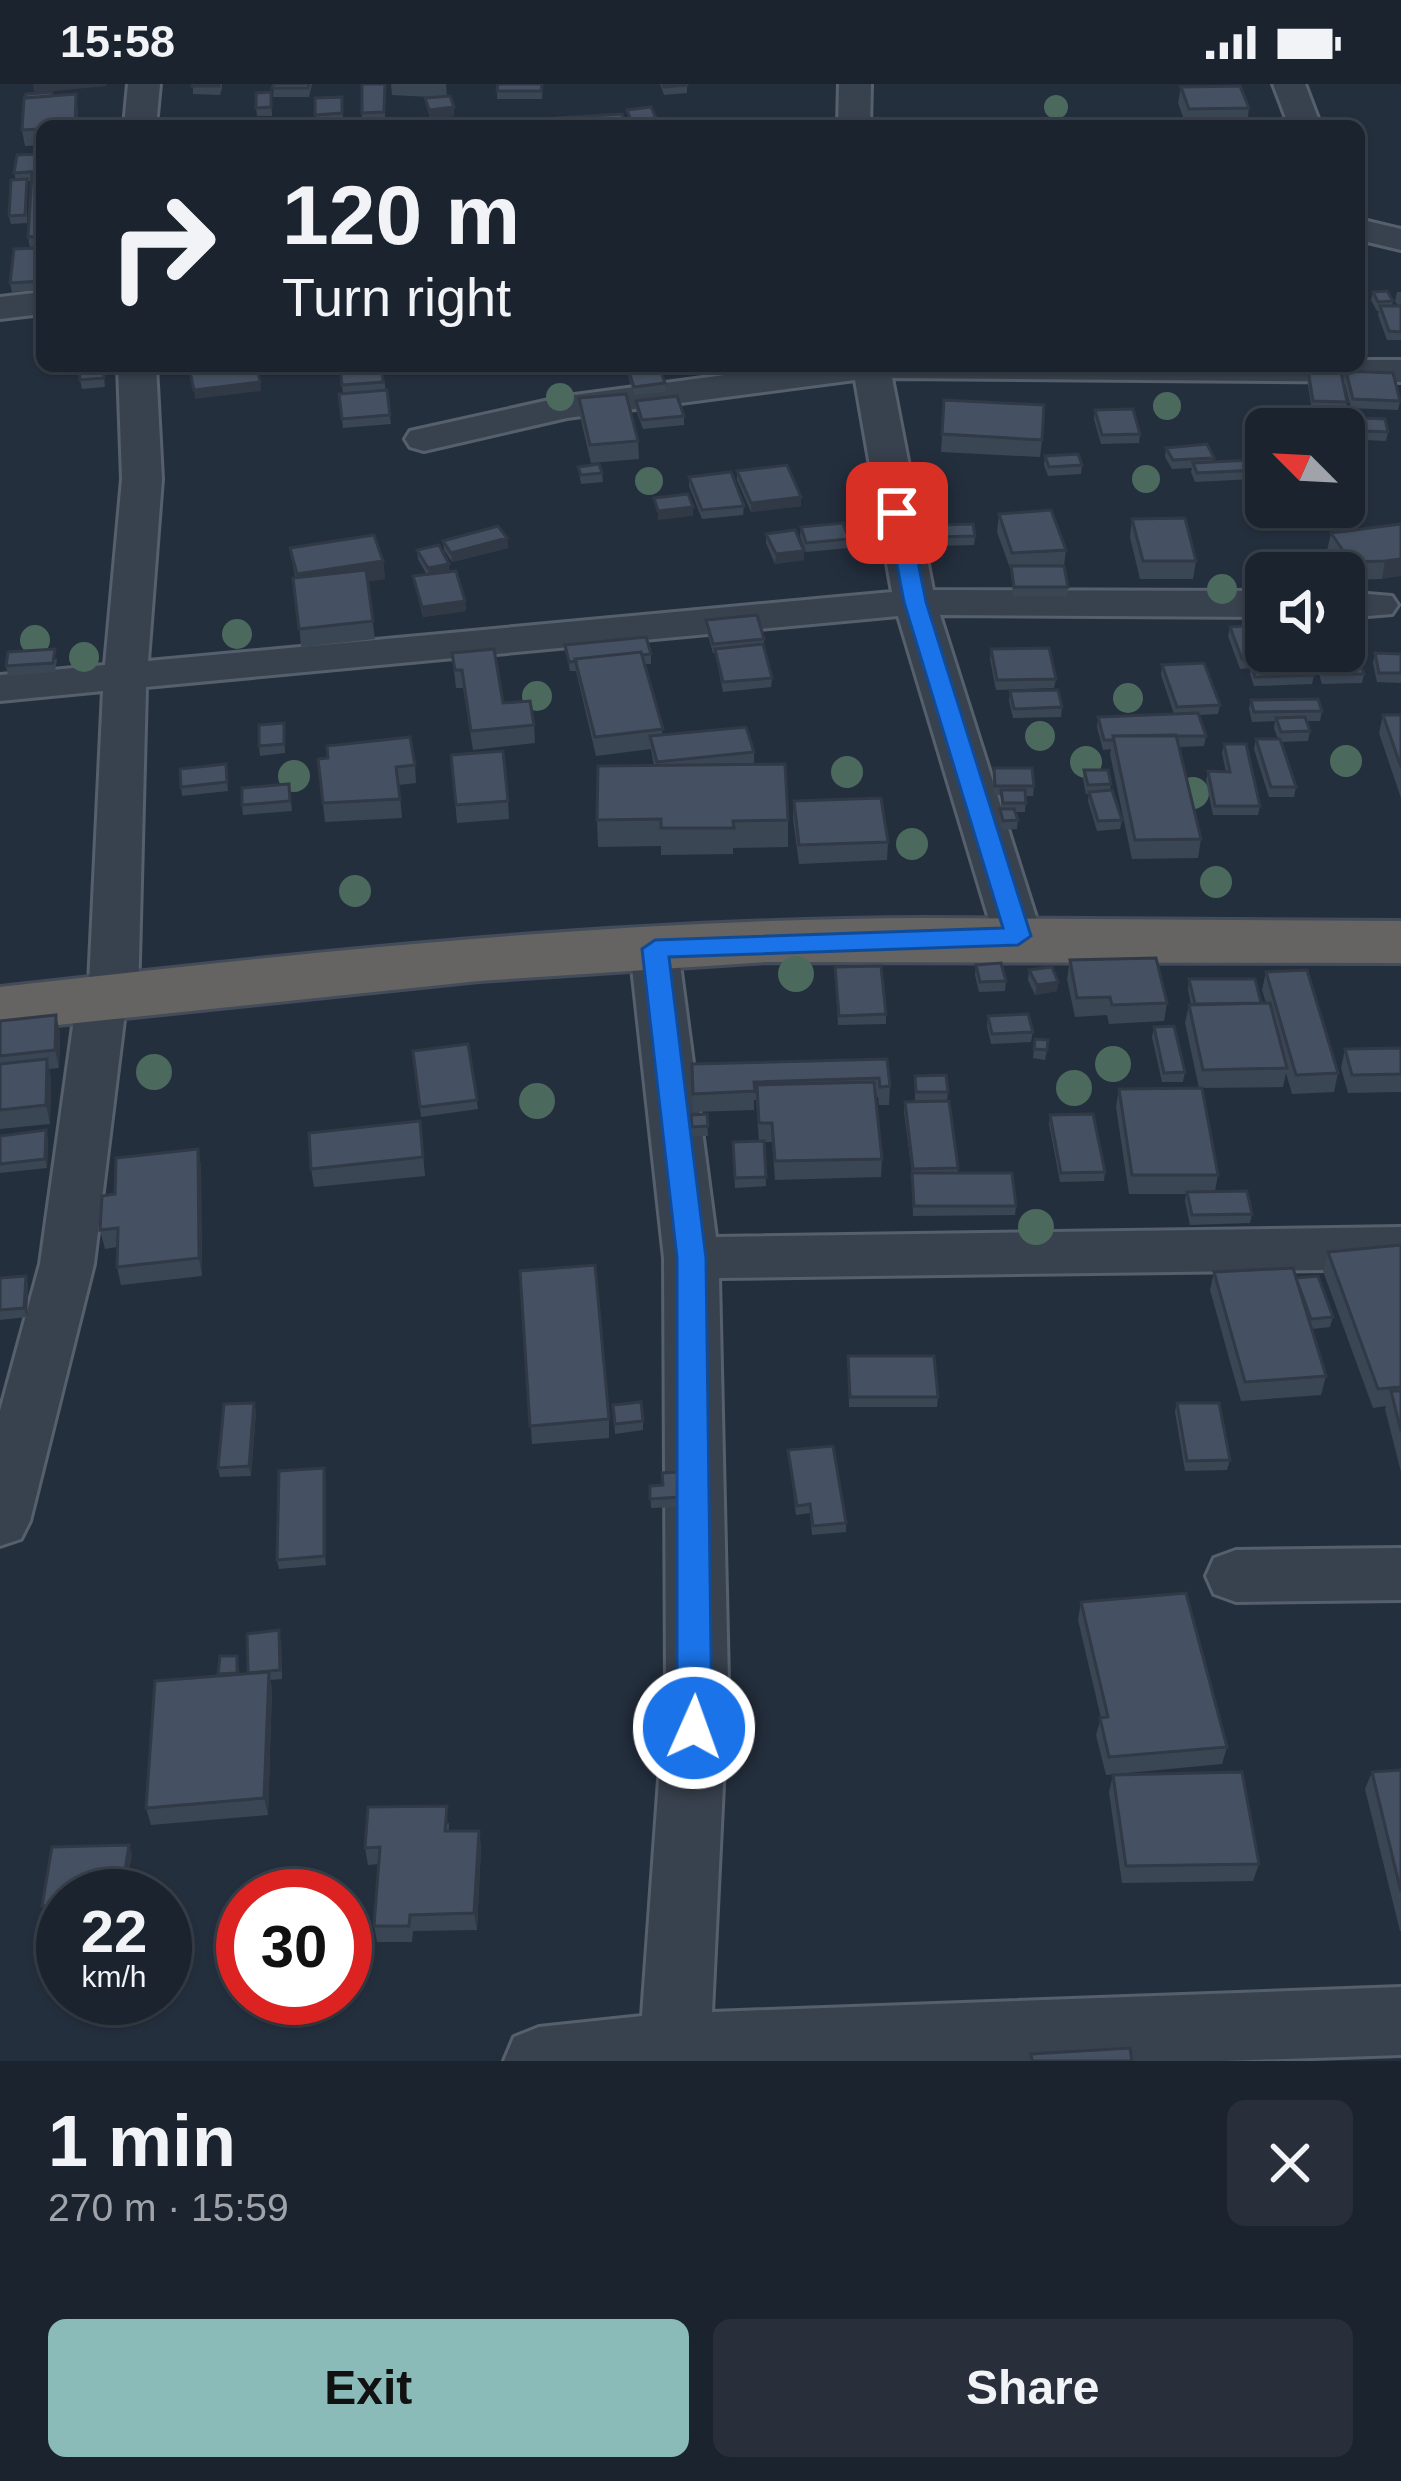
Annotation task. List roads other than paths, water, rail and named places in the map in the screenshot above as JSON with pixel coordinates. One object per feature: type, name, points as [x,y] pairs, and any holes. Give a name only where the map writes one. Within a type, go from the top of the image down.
[{"type":"highway","points":[[0,1009],[439,962],[764,941],[1018,936],[1297,945],[1401,942]]},
{"type":"street","points":[[140,120],[143,84]]},
{"type":"street","points":[[854,120],[855,84]]},
{"type":"street","points":[[1289,84],[1303,120]]},
{"type":"street","points":[[1365,231],[1401,240]]},
{"type":"street","points":[[0,308],[36,304]]},
{"type":"street","points":[[1365,371],[1401,371]]},
{"type":"street","points":[[0,1521],[67,1264],[108,998],[125,677],[142,479],[137,372]]},
{"type":"street","points":[[424,439],[567,407],[827,372]]},
{"type":"street","points":[[873,372],[915,602],[1018,936]]},
{"type":"street","points":[[0,688],[915,602],[1245,604]]},
{"type":"street","points":[[655,949],[691,1258],[697,1682],[675,2054]]},
{"type":"street","points":[[691,1258],[1401,1248]]},
{"type":"street","points":[[1236,1576],[1401,1574]]},
{"type":"street","points":[[538,2061],[1401,2021]]}]
